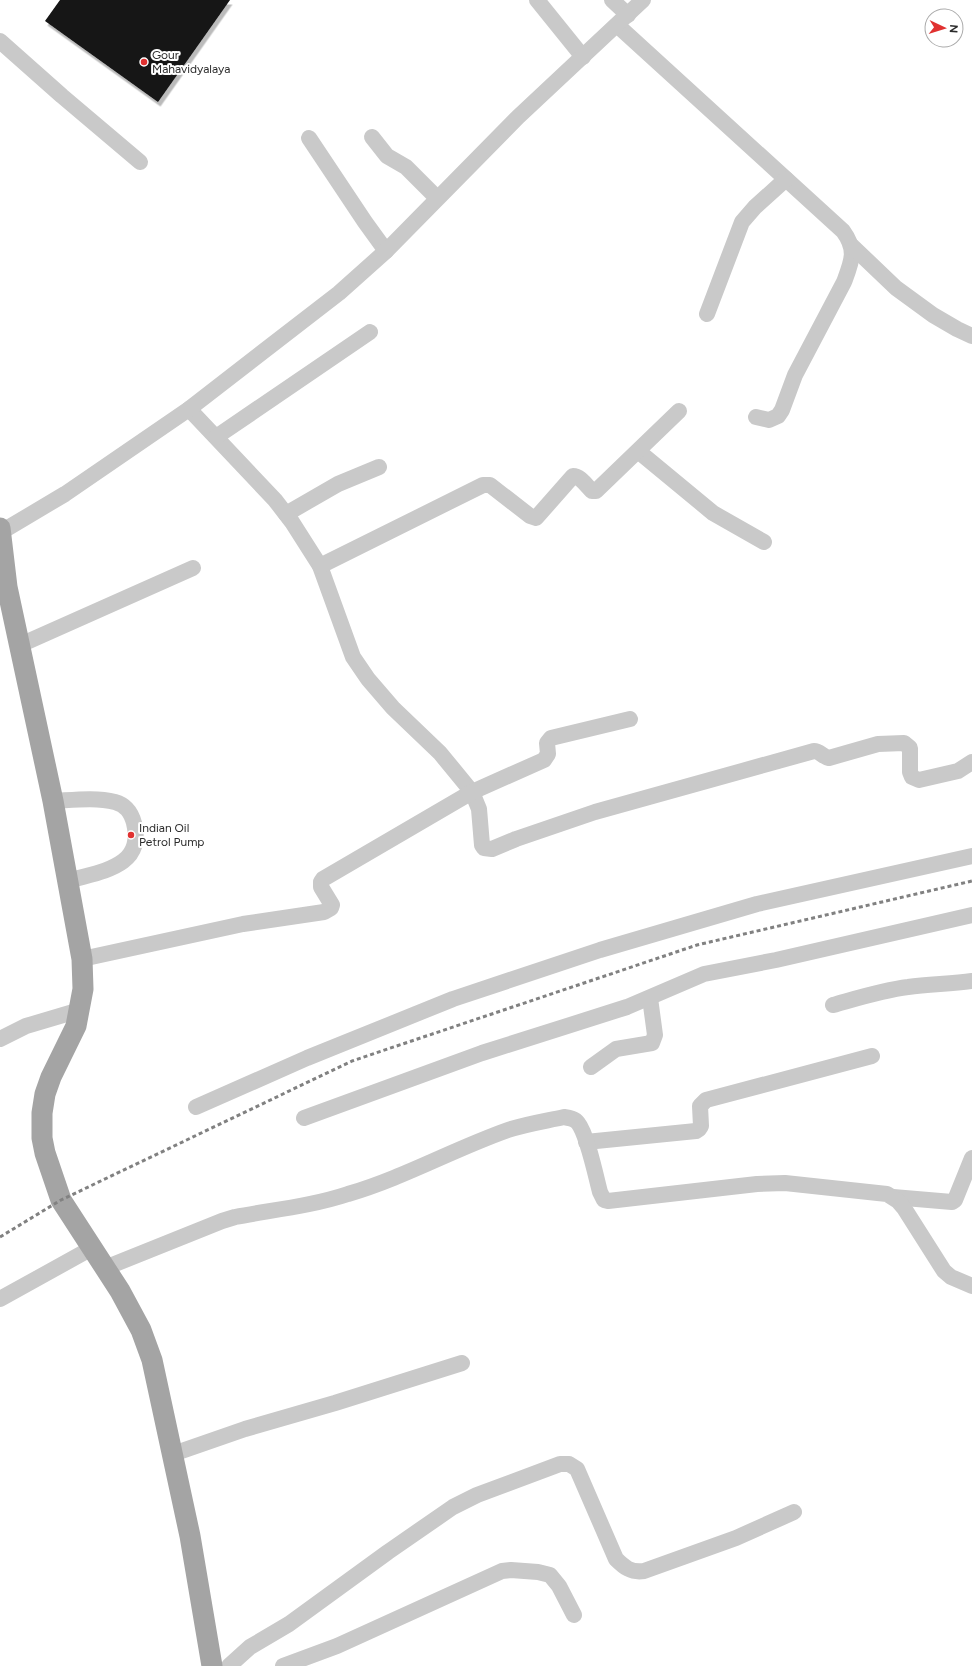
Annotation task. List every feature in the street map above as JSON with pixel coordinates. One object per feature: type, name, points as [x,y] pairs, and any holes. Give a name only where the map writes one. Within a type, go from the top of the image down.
[{"type":"main road","points":[[0,530],[4,590],[20,644],[53,801],[82,959],[83,989],[80,1010],[76,1026],[45,1094],[42,1113],[42,1138],[49,1166],[61,1200],[120,1291],[143,1336],[152,1360],[190,1536],[212,1666]]},
{"type":"street","points":[[537,0],[583,57]]},
{"type":"street","points":[[612,0],[623,20],[786,179],[842,231],[852,246],[896,288],[934,315],[972,336]]},
{"type":"street","points":[[0,530],[65,494],[189,409],[339,293],[386,251],[518,117],[643,0]]},
{"type":"street","points":[[0,41],[140,162]]},
{"type":"street","points":[[372,137],[387,156],[406,167],[437,198]]},
{"type":"street","points":[[309,138],[386,251]]},
{"type":"street","points":[[707,314],[742,222],[755,207],[786,179]]},
{"type":"street","points":[[756,417],[769,420],[778,416],[782,410],[795,375],[844,282],[853,255],[852,246]]},
{"type":"street","points":[[216,437],[370,332]]},
{"type":"street","points":[[189,409],[275,500],[286,514],[320,566],[349,647],[360,668],[378,693],[440,753],[472,792],[479,809],[482,845],[484,848],[492,849],[516,839],[595,812],[814,751],[819,752],[826,758],[829,758],[878,744],[904,743],[910,748],[910,772],[912,777],[919,780],[958,771],[972,762]]},
{"type":"street","points":[[320,566],[483,485],[490,485],[530,516],[536,518],[570,478],[576,476],[594,491],[679,411]]},
{"type":"street","points":[[638,451],[713,512],[764,542]]},
{"type":"street","points":[[286,514],[338,484],[379,467]]},
{"type":"street","points":[[20,644],[193,568]]},
{"type":"street","points":[[82,959],[243,924],[324,912],[332,906],[321,887],[321,882],[323,879],[472,792],[544,760],[548,754],[547,743],[551,738],[630,719]]},
{"type":"street","points":[[53,801],[104,800],[116,802],[125,806],[131,815],[136,832],[135,844],[130,856],[122,863],[68,881]]},
{"type":"street","points":[[196,1107],[307,1058],[453,999],[600,950],[757,904],[972,856]]},
{"type":"street","points":[[304,1118],[482,1054],[627,1008],[704,974],[776,960],[972,915]]},
{"type":"street","points":[[834,1005],[873,994],[906,987],[972,981]]},
{"type":"street","points":[[591,1067],[616,1049],[652,1043],[655,1035],[650,998]]},
{"type":"street","points":[[0,1039],[26,1026],[80,1010]]},
{"type":"street","points":[[586,1142],[696,1131],[701,1126],[700,1106],[706,1100],[872,1056]]},
{"type":"street","points":[[105,1268],[209,1225],[235,1217],[331,1199],[349,1194],[422,1167],[476,1142],[516,1128],[556,1119],[569,1118],[578,1123],[586,1142],[600,1192],[604,1200],[608,1201],[785,1182],[887,1194],[893,1197],[904,1208],[944,1271],[952,1277],[972,1286]]},
{"type":"street","points":[[893,1197],[952,1202],[955,1200],[972,1158]]},
{"type":"street","points":[[0,1299],[92,1248]]},
{"type":"street","points":[[173,1454],[245,1429],[335,1404],[462,1363]]},
{"type":"street","points":[[230,1666],[250,1647],[289,1624],[453,1507],[477,1495],[560,1464],[569,1464],[577,1469],[616,1559],[623,1566],[637,1572],[644,1571],[736,1538],[794,1512]]},
{"type":"street","points":[[284,1666],[337,1646],[502,1572],[511,1570],[538,1572],[550,1575],[559,1586],[574,1615]]},
{"type":"building","name":"Gour Mahavidyalaya","points":[[60,0],[230,0],[158,102],[45,21]]},
{"type":"railway","points":[[0,1237],[61,1200],[352,1061],[697,945],[972,881]]},
{"type":"place","name":"Gour Mahavidyalaya","points":[[144,62]]},
{"type":"place","name":"Indian Oil Petrol Pump","points":[[131,835]]}]
